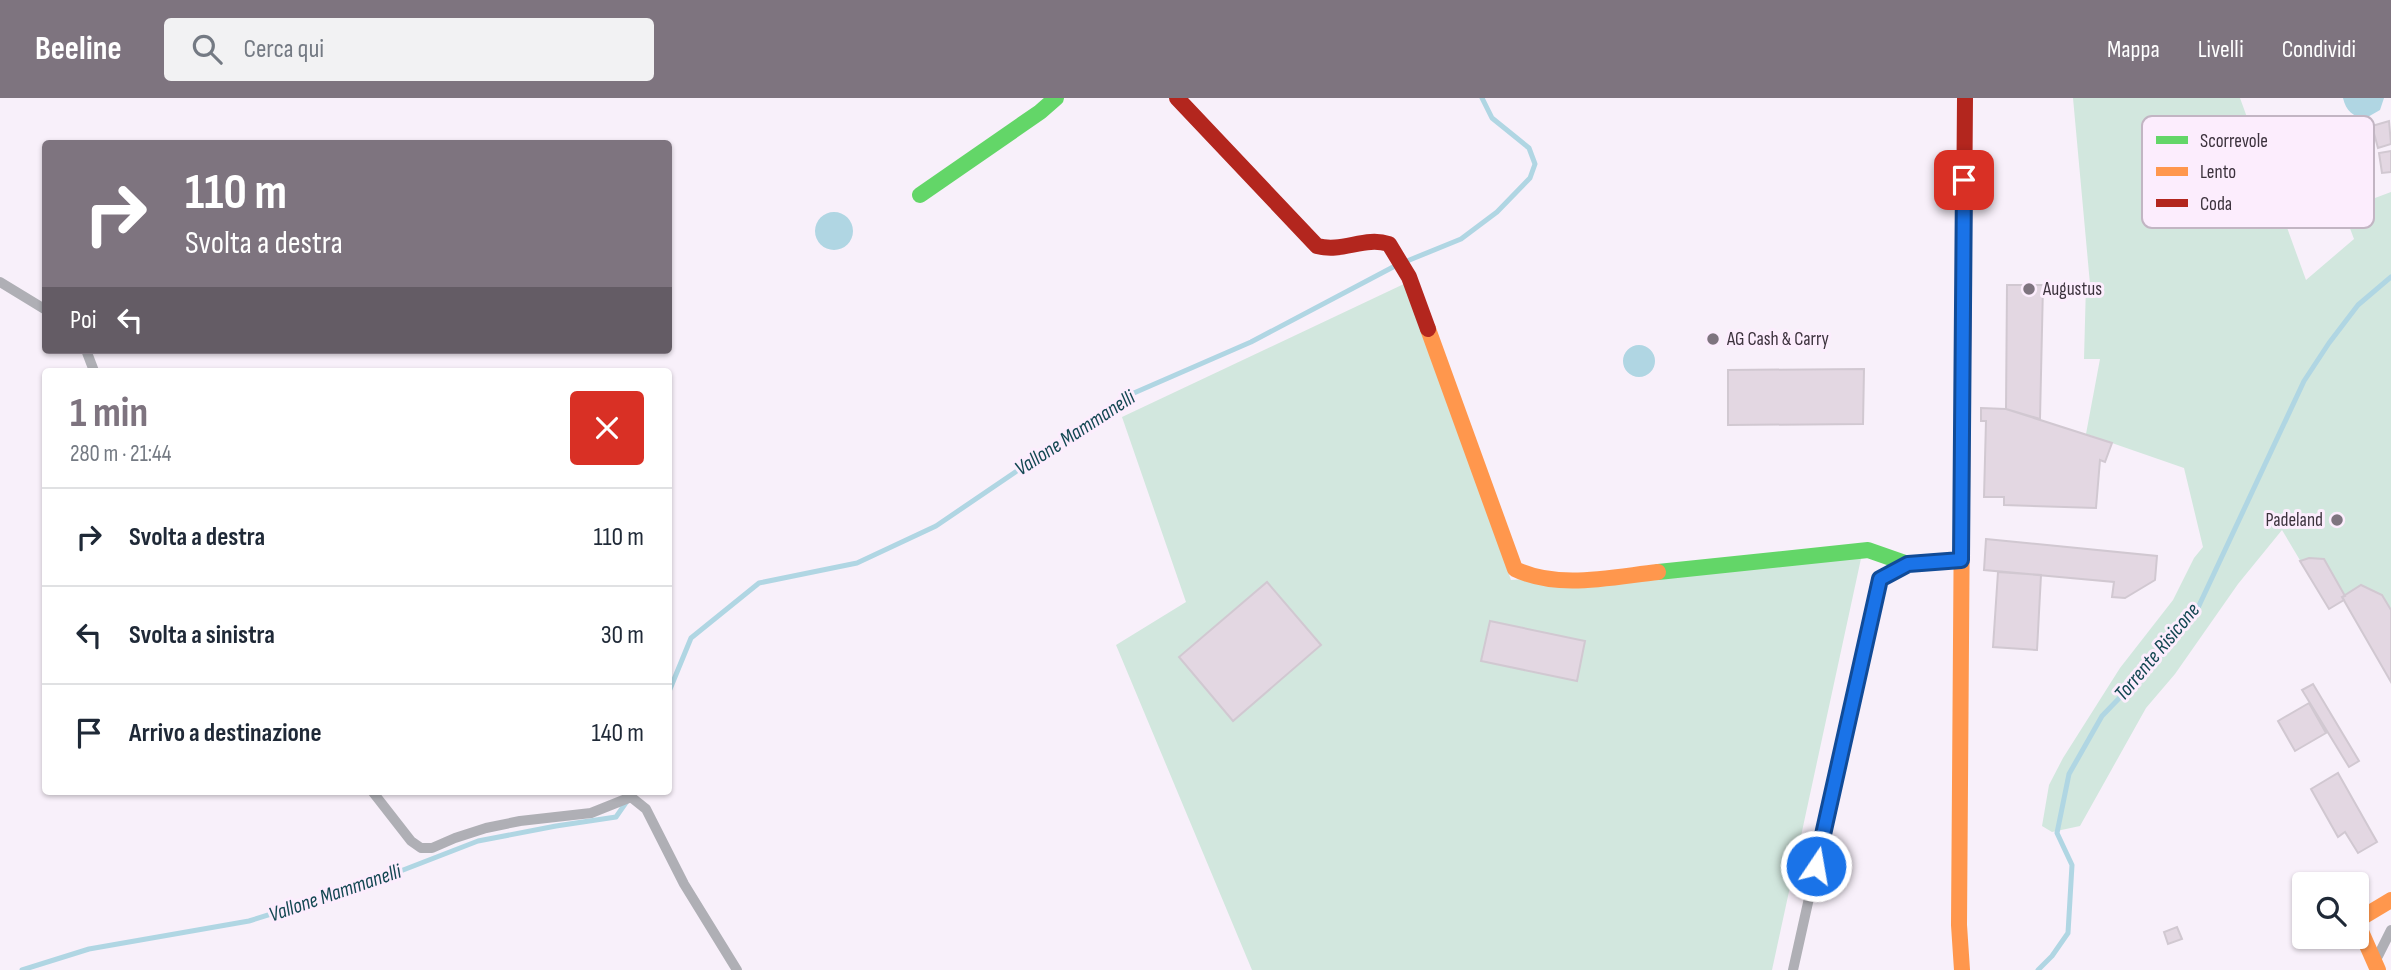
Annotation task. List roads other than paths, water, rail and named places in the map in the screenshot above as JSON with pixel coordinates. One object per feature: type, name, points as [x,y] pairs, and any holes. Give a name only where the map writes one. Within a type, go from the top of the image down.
[{"type":"street","points":[[920,195],[1040,112],[1056,98]]},
{"type":"street","points":[[1177,98],[1317,246],[1331,250],[1377,240],[1389,244],[1396,253],[1409,277],[1515,569],[1529,576],[1574,581],[1868,550],[1908,564],[1961,560]]},
{"type":"street","points":[[1962,970],[1959,925],[1965,98]]},
{"type":"street","points":[[2376,967],[2359,927],[2361,918],[2391,900]]},
{"type":"lane","points":[[0,282],[42,308]]},
{"type":"lane","points":[[1793,970],[1880,579],[1908,564]]},
{"type":"lane","points":[[375,795],[411,841],[421,848],[432,848],[486,828],[520,821],[591,813],[631,797],[646,809],[684,884],[737,970]]},
{"type":"lane","points":[[2376,967],[2384,940],[2391,930]]},
{"type":"water","points":[[2343,98],[2384,98],[2380,110],[2370,116],[2357,116],[2346,106]]},
{"type":"water","points":[[834,212],[848,217],[853,231],[848,245],[834,250],[820,245],[815,231],[820,217]]},
{"type":"water","points":[[1639,345],[1650,350],[1655,361],[1650,372],[1639,377],[1628,372],[1623,361],[1628,350]]},
{"type":"waterway","name":"Vallone Mammanelli","points":[[1407,261],[1461,239],[1497,212],[1530,178],[1535,164],[1529,148],[1492,118],[1482,98]]},
{"type":"waterway","name":"Vallone Mammanelli","points":[[672,684],[691,638],[759,583],[857,563],[936,526],[1127,396],[1251,342],[1395,266]]},
{"type":"waterway","name":"Torrente Risicone","points":[[2038,970],[2068,933],[2072,865],[2057,833],[2069,774],[2102,716],[2159,657],[2196,612],[2304,381],[2358,305],[2391,277]]},
{"type":"waterway","name":"Vallone Mammanelli","points":[[22,970],[89,949],[249,921],[367,884],[478,841],[616,817],[631,795]]},
{"type":"place","name":"Augustus","points":[[2029,289]]},
{"type":"place","name":"AG Cash & Carry","points":[[1713,339]]},
{"type":"place","name":"Padeland","points":[[2337,520]]}]
